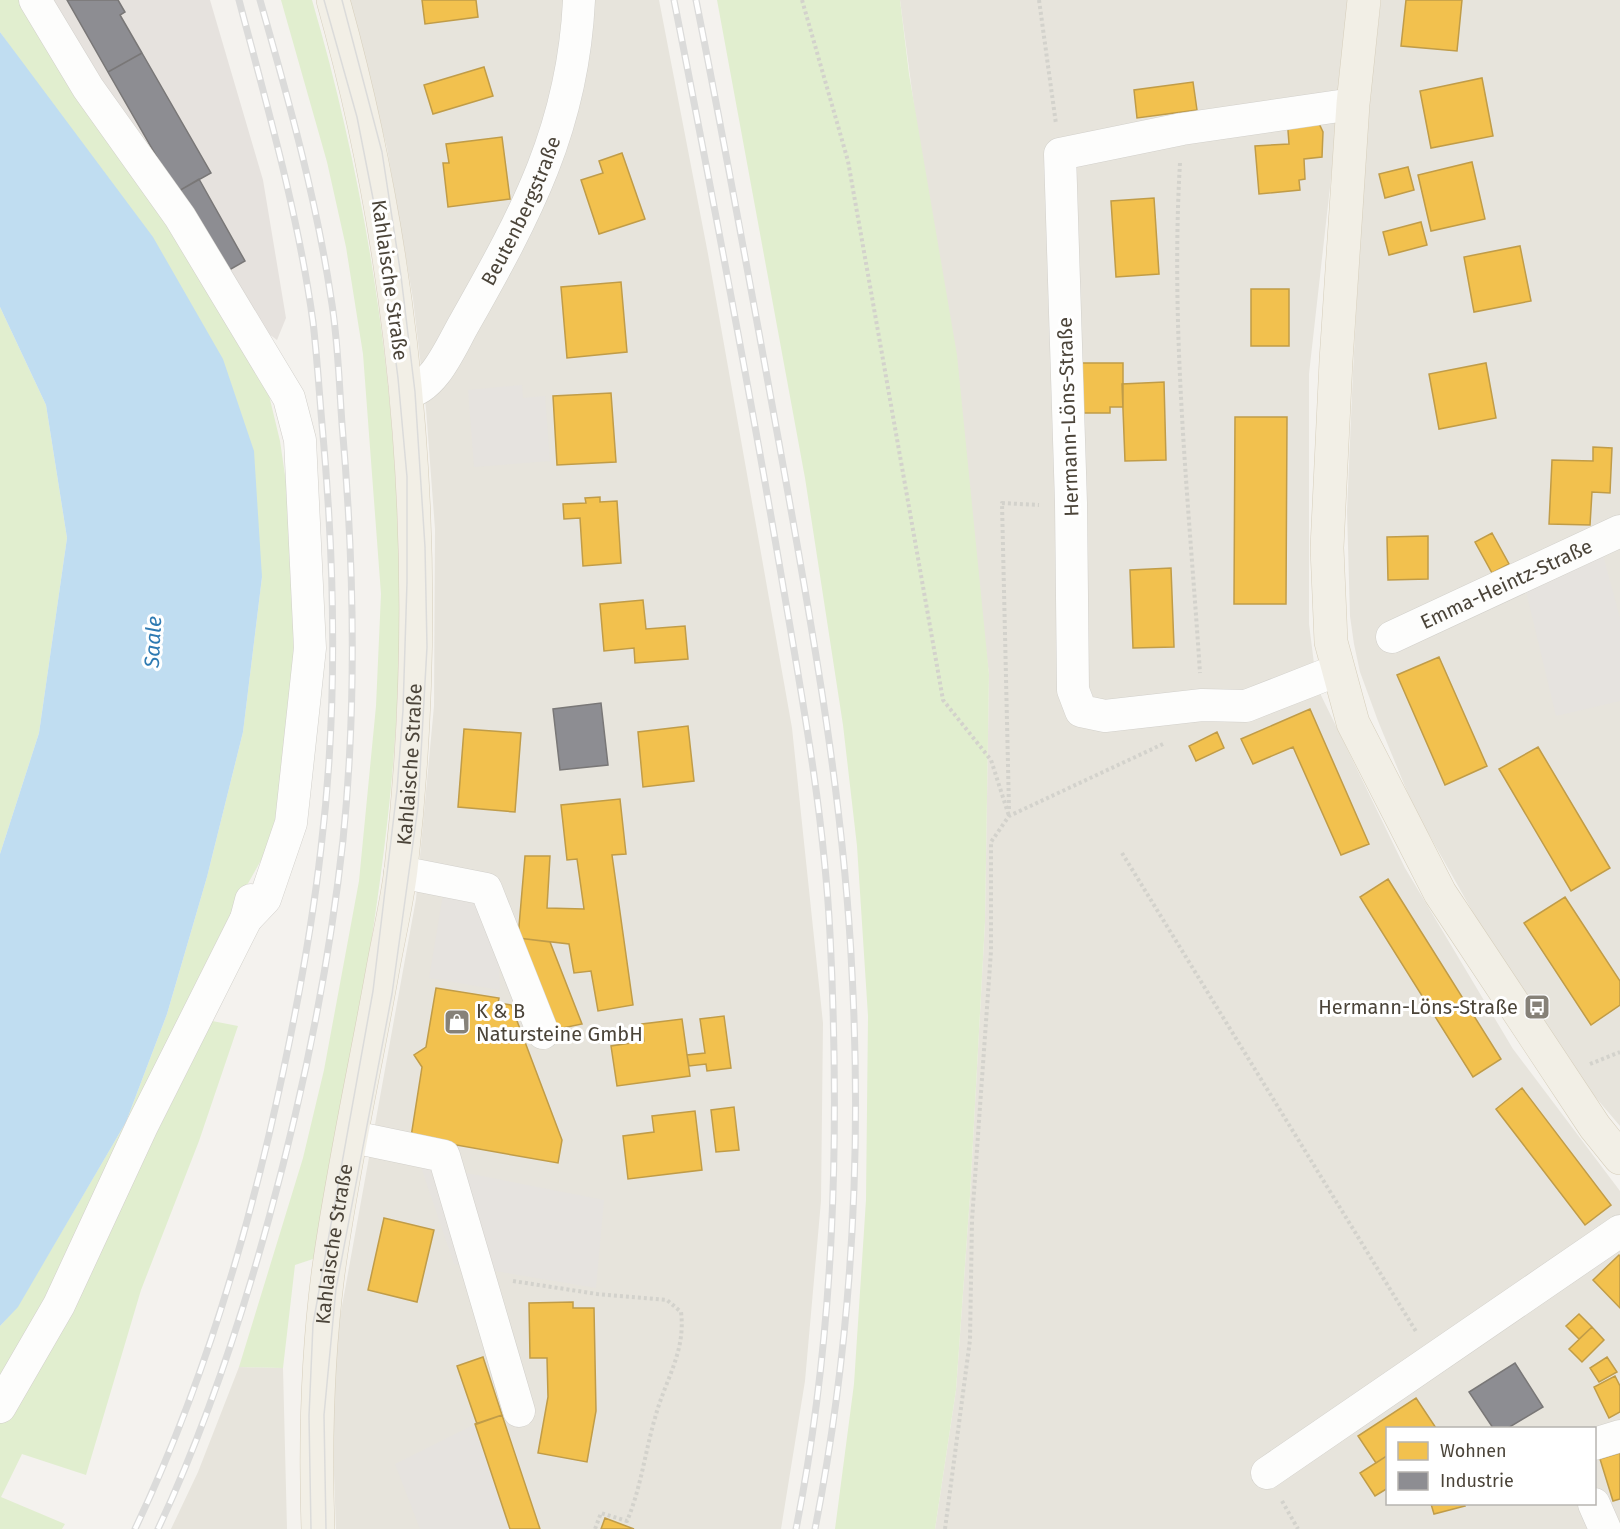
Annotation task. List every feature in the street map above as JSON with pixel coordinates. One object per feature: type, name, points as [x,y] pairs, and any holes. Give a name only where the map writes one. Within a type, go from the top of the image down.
[{"type":"main road","name":"Kahlaische Straße","points":[[318,1529],[317,1373],[329,1268],[400,872],[415,712],[414,494],[406,393],[391,262],[356,82],[333,0]]},
{"type":"main road","points":[[1364,0],[1353,104],[1327,548],[1331,642],[1353,723],[1440,893],[1589,1119],[1620,1158]]},
{"type":"street","points":[[0,1407],[59,1305],[142,1126],[246,919],[254,887],[291,823],[310,648],[300,440],[289,398],[180,217],[88,88],[35,0]]},
{"type":"street","name":"Beutenbergstraße","points":[[406,393],[422,387],[440,365],[504,253],[535,192],[567,96],[579,0]]},
{"type":"street","points":[[1060,154],[1182,129],[1353,104]]},
{"type":"street","name":"Hermann-Löns-Straße","points":[[1060,154],[1071,506],[1073,690],[1081,711],[1105,716],[1202,705],[1246,706],[1338,670]]},
{"type":"street","name":"Emma-Heintz-Straße","points":[[1392,637],[1620,531]]},
{"type":"street","points":[[400,872],[486,890],[543,1033]]},
{"type":"street","points":[[352,1137],[444,1156],[519,1411]]},
{"type":"street","points":[[1267,1473],[1620,1231]]},
{"type":"street","points":[[1596,1443],[1620,1436]]},
{"type":"street","points":[[1595,1505],[1605,1529]]},
{"type":"path","points":[[802,0],[848,161],[943,700],[991,759],[1009,816]]},
{"type":"path","points":[[1040,0],[1060,154]]},
{"type":"path","points":[[1182,129],[1177,215],[1182,381],[1202,705]]},
{"type":"path","points":[[1009,816],[1002,503],[1071,506]]},
{"type":"path","points":[[945,1529],[970,1340],[972,1220],[991,951],[991,842],[1009,816],[1170,741]]},
{"type":"path","points":[[1122,853],[1433,1359]]},
{"type":"path","points":[[1581,1067],[1620,1052]]},
{"type":"path","points":[[479,1275],[597,1294],[667,1300],[681,1312],[684,1333],[655,1416],[634,1505],[627,1521],[601,1513],[595,1529]]},
{"type":"path","points":[[1294,1522],[1298,1529]]},
{"type":"shaded area","points":[[35,0],[210,0],[263,180],[286,318],[277,340],[250,320]]},
{"type":"shaded area","points":[[349,0],[659,0],[708,254],[792,728],[823,1023],[821,1201],[805,1381],[781,1529],[336,1529],[332,1418],[338,1328],[416,899],[434,706],[435,529],[426,409],[413,299],[387,148]]},
{"type":"shaded area","points":[[900,0],[1351,0],[1309,374],[1309,624],[1317,687],[1405,868],[1513,1049],[1620,1191],[1620,1529],[935,1529],[956,1390],[970,1196],[985,922],[989,674]]},
{"type":"shaded area","points":[[1381,0],[1620,0],[1620,1126],[1562,1058],[1509,976],[1414,808],[1360,672],[1354,644],[1350,616],[1347,511],[1366,127]]},
{"type":"shaded area","points":[[522,385],[523,398],[545,396],[550,461],[474,467],[468,390]]},
{"type":"shaded area","points":[[1603,555],[1620,618],[1620,701],[1556,716],[1526,591]]},
{"type":"shaded area","points":[[444,888],[481,898],[498,941],[500,990],[429,978]]},
{"type":"shaded area","points":[[420,1164],[604,1200],[596,1288],[454,1264]]},
{"type":"shaded area","points":[[239,1367],[283,1368],[287,1529],[171,1529],[198,1472]]},
{"type":"shaded area","points":[[475,1424],[510,1529],[420,1529],[395,1464]]},
{"type":"green space","points":[[0,0],[35,0],[268,391],[280,441],[293,530],[294,700],[277,832],[246,887],[202,1019],[238,1026],[199,1141],[141,1290],[86,1475],[22,1454],[1,1497],[65,1524],[62,1529],[0,1529],[0,1326],[18,1306],[126,1122],[167,1014],[207,877],[243,732],[262,577],[45,96],[0,32]]},
{"type":"green space","points":[[281,0],[312,0],[338,96],[359,194],[376,294],[389,395],[397,496],[400,597],[397,698],[390,797],[375,913],[316,1258],[295,1265],[283,1368],[239,1367],[303,1158],[324,1070],[359,881],[376,706],[381,594],[363,354],[346,247],[327,162]]},
{"type":"green space","points":[[717,0],[900,0],[909,74],[957,355],[989,674],[985,922],[970,1196],[956,1390],[935,1529],[835,1529],[854,1384],[866,1200],[868,1016],[857,846],[843,725],[805,478]]},
{"type":"green space","points":[[0,307],[46,405],[67,538],[39,733],[0,854]]},
{"type":"water","name":"Saale","points":[[0,32],[153,237],[223,359],[254,451],[262,577],[243,732],[207,877],[167,1014],[126,1122],[18,1307],[0,1326],[0,854],[39,733],[67,538],[46,405],[0,307]]},
{"type":"building: Wohnen","points":[[422,0],[476,0],[478,17],[425,24]]},
{"type":"building: Wohnen","points":[[1406,0],[1462,0],[1457,51],[1401,46]]},
{"type":"building: Wohnen","points":[[484,67],[493,96],[433,114],[424,85]]},
{"type":"building: Wohnen","points":[[1482,78],[1493,136],[1431,148],[1420,91]]},
{"type":"building: Wohnen","points":[[1193,82],[1197,110],[1137,118],[1134,90]]},
{"type":"building: Wohnen","points":[[1315,115],[1323,132],[1322,157],[1304,159],[1305,179],[1299,180],[1300,190],[1259,194],[1255,146],[1289,144],[1287,117]]},
{"type":"building: Wohnen","points":[[502,137],[510,199],[448,207],[443,163],[449,163],[446,144]]},
{"type":"building: Wohnen","points":[[622,153],[645,219],[599,234],[581,180],[603,173],[599,161]]},
{"type":"building: Wohnen","points":[[1472,162],[1485,219],[1431,231],[1418,175]]},
{"type":"building: Wohnen","points":[[1408,167],[1414,190],[1385,198],[1379,174]]},
{"type":"building: Wohnen","points":[[1154,198],[1159,274],[1116,277],[1111,201]]},
{"type":"building: Wohnen","points":[[1421,222],[1427,245],[1389,255],[1383,232]]},
{"type":"building: Wohnen","points":[[1520,246],[1531,301],[1474,312],[1464,257]]},
{"type":"building: Wohnen","points":[[621,282],[627,352],[567,358],[561,287]]},
{"type":"building: Wohnen","points":[[1251,289],[1289,289],[1289,346],[1251,346]]},
{"type":"building: Wohnen","points":[[1081,363],[1123,363],[1123,407],[1110,407],[1110,413],[1081,413]]},
{"type":"building: Wohnen","points":[[1486,363],[1496,418],[1439,429],[1429,374]]},
{"type":"building: Wohnen","points":[[1164,382],[1166,460],[1125,461],[1122,384]]},
{"type":"building: Wohnen","points":[[611,393],[616,462],[557,465],[553,396]]},
{"type":"building: Wohnen","points":[[1235,417],[1287,417],[1286,604],[1234,604]]},
{"type":"building: Wohnen","points":[[1593,447],[1612,448],[1610,493],[1592,492],[1590,525],[1549,524],[1552,460],[1593,461]]},
{"type":"building: Wohnen","points":[[600,497],[600,502],[617,501],[621,563],[583,566],[580,518],[564,519],[563,504],[586,503],[585,498]]},
{"type":"building: Wohnen","points":[[1492,533],[1509,564],[1492,573],[1475,542]]},
{"type":"building: Wohnen","points":[[1428,536],[1428,579],[1388,580],[1387,537]]},
{"type":"building: Wohnen","points":[[1171,568],[1174,647],[1133,648],[1130,570]]},
{"type":"building: Wohnen","points":[[643,600],[646,629],[685,626],[688,659],[635,663],[634,648],[604,651],[600,604]]},
{"type":"building: Wohnen","points":[[1439,657],[1487,766],[1445,785],[1397,675]]},
{"type":"building: Wohnen","points":[[1310,709],[1369,844],[1341,855],[1293,747],[1253,764],[1241,739]]},
{"type":"building: Wohnen","points":[[688,726],[694,781],[643,787],[638,732]]},
{"type":"building: Wohnen","points":[[464,729],[521,733],[515,812],[458,807]]},
{"type":"building: Wohnen","points":[[1217,732],[1224,748],[1196,761],[1189,746]]},
{"type":"building: Wohnen","points":[[1538,747],[1610,868],[1571,891],[1499,769]]},
{"type":"building: Wohnen","points":[[620,799],[626,854],[612,855],[633,1005],[598,1011],[591,971],[574,973],[569,944],[518,938],[525,856],[550,856],[547,908],[584,909],[577,859],[567,860],[561,805]]},
{"type":"building: Wohnen","points":[[1388,879],[1501,1059],[1473,1077],[1360,897]]},
{"type":"building: Wohnen","points":[[1565,897],[1620,981],[1620,1005],[1591,1025],[1524,923]]},
{"type":"building: Wohnen","points":[[518,938],[550,942],[582,1024],[553,1030]]},
{"type":"building: Wohnen","points":[[436,988],[499,998],[498,1003],[511,1005],[562,1140],[558,1163],[411,1137],[422,1067],[414,1055],[426,1047]]},
{"type":"building: Wohnen","points":[[724,1016],[731,1068],[707,1071],[706,1064],[689,1066],[687,1055],[705,1053],[700,1019]]},
{"type":"building: Wohnen","points":[[682,1019],[690,1076],[617,1086],[611,1046],[644,1041],[642,1024]]},
{"type":"building: Wohnen","points":[[1522,1088],[1611,1205],[1585,1225],[1496,1109]]},
{"type":"building: Wohnen","points":[[734,1107],[739,1150],[716,1152],[711,1110]]},
{"type":"building: Wohnen","points":[[695,1111],[702,1170],[628,1179],[623,1136],[654,1132],[652,1116]]},
{"type":"building: Wohnen","points":[[384,1218],[434,1230],[417,1302],[368,1290]]},
{"type":"building: Wohnen","points":[[1620,1256],[1620,1308],[1593,1280]]},
{"type":"building: Wohnen","points":[[573,1302],[573,1308],[594,1308],[596,1411],[587,1462],[538,1453],[548,1397],[547,1358],[530,1358],[529,1303]]},
{"type":"building: Wohnen","points":[[1579,1314],[1592,1327],[1579,1339],[1566,1326]]},
{"type":"building: Wohnen","points":[[1592,1327],[1604,1340],[1582,1362],[1569,1349]]},
{"type":"building: Wohnen","points":[[483,1357],[502,1415],[477,1424],[457,1366]]},
{"type":"building: Wohnen","points":[[1607,1357],[1617,1372],[1599,1382],[1590,1368]]},
{"type":"building: Wohnen","points":[[1615,1376],[1620,1386],[1620,1412],[1609,1418],[1594,1387]]},
{"type":"building: Wohnen","points":[[1416,1398],[1435,1427],[1386,1427],[1386,1456],[1376,1463],[1358,1436]]},
{"type":"building: Wohnen","points":[[502,1415],[540,1529],[510,1529],[475,1424]]},
{"type":"building: Wohnen","points":[[1620,1453],[1620,1499],[1613,1501],[1600,1459]]},
{"type":"building: Wohnen","points":[[1386,1456],[1386,1489],[1375,1496],[1360,1473]]},
{"type":"building: Wohnen","points":[[1431,1505],[1465,1506],[1434,1514]]},
{"type":"building: Wohnen","points":[[605,1518],[634,1529],[601,1529]]},
{"type":"building: Industrie","points":[[67,0],[118,0],[125,12],[120,15],[142,53],[108,72]]},
{"type":"building: Industrie","points":[[142,53],[211,173],[177,192],[108,72]]},
{"type":"building: Industrie","points":[[199,179],[245,261],[224,273],[177,192]]},
{"type":"building: Industrie","points":[[601,703],[608,765],[560,770],[553,709]]},
{"type":"building: Industrie","points":[[1515,1363],[1543,1407],[1510,1427],[1492,1427],[1469,1392]]},
{"type":"tram line","points":[[311,1529],[309,1416],[313,1324],[373,991],[397,790],[403,710],[407,582],[407,477],[398,378],[379,229],[357,117],[324,0]]},
{"type":"tram line","points":[[326,1529],[324,1415],[336,1289],[392,994],[418,807],[427,647],[425,547],[415,392],[401,276],[382,152],[342,0]]},
{"type":"railway","points":[[135,1529],[157,1481],[195,1385],[228,1286],[257,1186],[285,1064],[306,956],[317,884],[330,742],[333,636],[330,530],[313,322],[290,200],[239,0]]},
{"type":"railway","points":[[158,1529],[191,1453],[220,1376],[246,1297],[281,1171],[314,1030],[337,888],[347,788],[352,684],[351,580],[335,329],[318,223],[291,111],[260,0]]},
{"type":"railway","points":[[674,0],[790,624],[811,756],[827,889],[834,1083],[831,1233],[827,1307],[819,1382],[796,1529]]},
{"type":"railway","points":[[696,0],[816,654],[835,781],[848,909],[856,1113],[851,1252],[837,1391],[815,1529]]},
{"type":"place","name":"Hermann-Löns-Straße","points":[[1537,1007]]},
{"type":"place","name":"K & B Natursteine GmbH","points":[[457,1022]]}]
